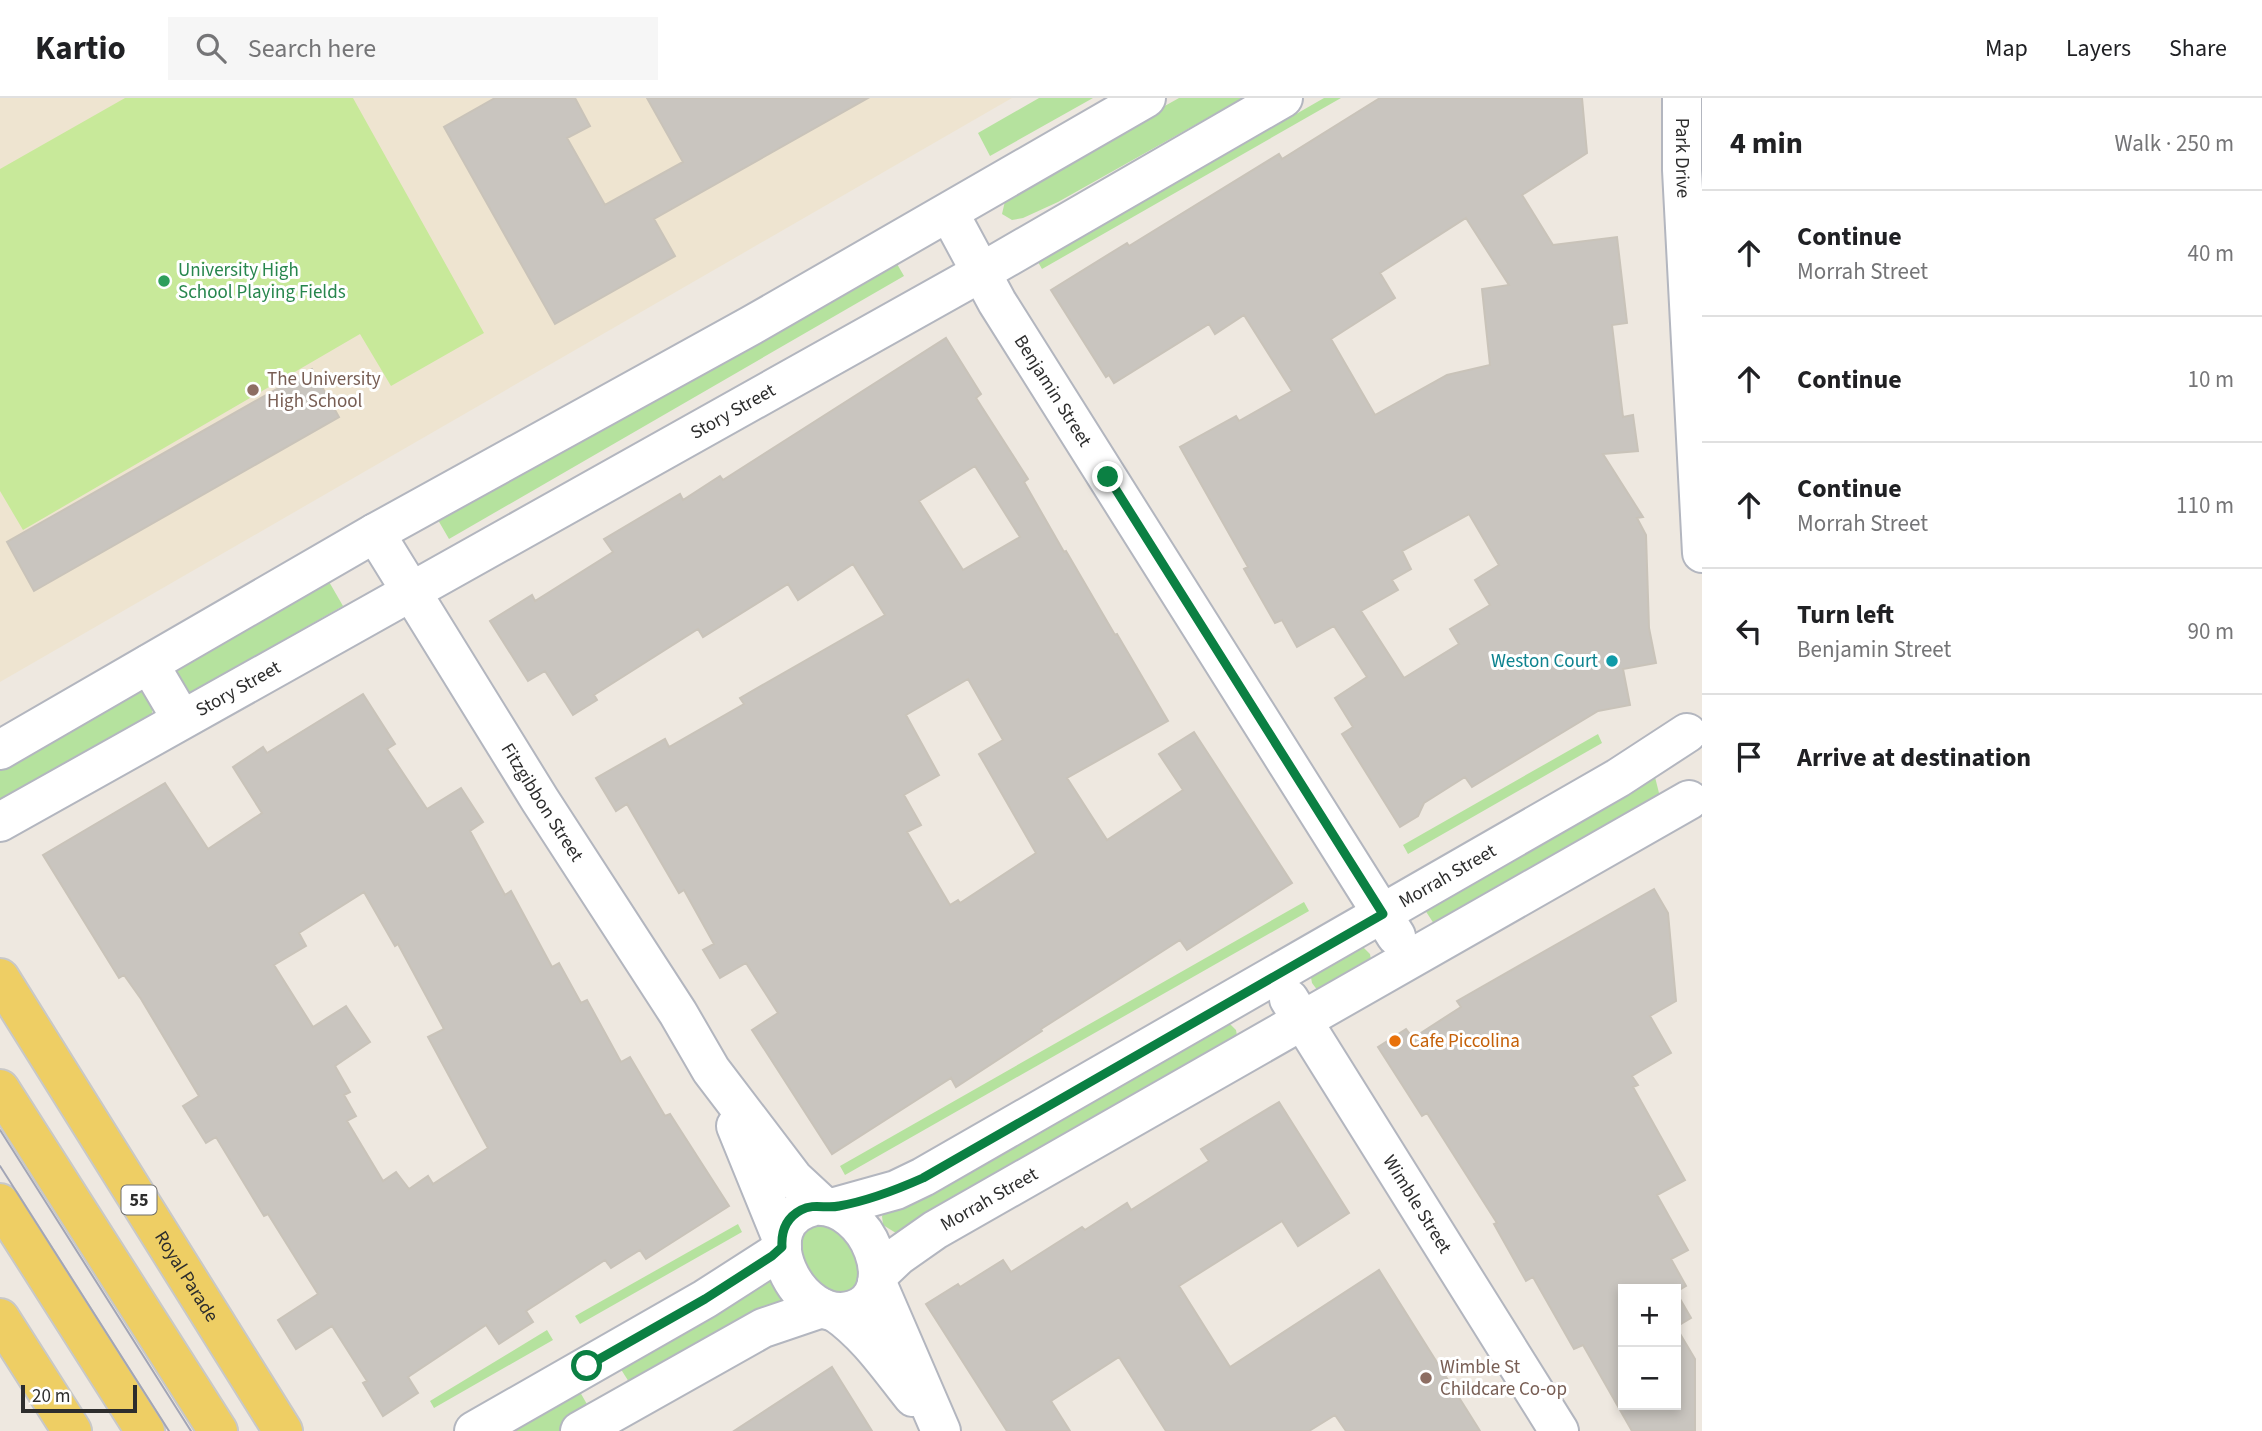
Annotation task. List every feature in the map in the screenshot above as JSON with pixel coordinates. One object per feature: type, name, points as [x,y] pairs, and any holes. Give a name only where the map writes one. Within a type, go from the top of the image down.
[{"type":"main road","name":"Royal Parade","points":[[0,978],[283,1431]]},
{"type":"main road","points":[[0,1089],[218,1431]]},
{"type":"main road","points":[[0,1203],[145,1431]]},
{"type":"main road","points":[[0,1318],[72,1431]]},
{"type":"street","points":[[0,750],[375,533],[949,213],[1146,98]]},
{"type":"street","name":"Story Street","points":[[0,821],[981,273],[1283,98]]},
{"type":"street","name":"Park Drive","points":[[1682,98],[1682,170],[1702,553]]},
{"type":"street","name":"Benjamin Street","points":[[949,213],[981,273],[1410,958]]},
{"type":"street","name":"Fitzgibbon Street","points":[[375,533],[540,800],[678,1013],[711,1070],[794,1179],[828,1206]]},
{"type":"street","name":"Story Street","points":[[149,664],[181,718]]},
{"type":"street","points":[[1694,724],[1680,756],[1680,779],[1698,813]]},
{"type":"street","name":"Morrah Street","points":[[828,1206],[895,1190],[923,1178],[1618,778],[1694,724]]},
{"type":"street","name":"Morrah Street","points":[[878,1279],[898,1256],[935,1230],[1410,958],[1698,813]]},
{"type":"street","name":"Wimble Street","points":[[1275,976],[1559,1431]]},
{"type":"street","name":"Fitzgibbon Street","points":[[711,1070],[782,1243]]},
{"type":"street","points":[[828,1206],[849,1215],[867,1238],[876,1257],[878,1279],[941,1431],[851,1323],[808,1299],[796,1285],[785,1264],[782,1243],[783,1228],[793,1215],[808,1207],[828,1206]]},
{"type":"street","points":[[474,1431],[705,1299],[772,1256],[782,1243]]},
{"type":"street","points":[[580,1431],[764,1328],[829,1310],[851,1311],[863,1306],[870,1301],[878,1279]]},
{"type":"street","points":[[590,1364],[617,1410]]},
{"type":"shaded area","name":"The University High School","points":[[0,98],[1012,98],[0,682]]},
{"type":"green space","name":"University High School Playing Fields","points":[[125,98],[353,98],[484,333],[391,386],[360,334],[23,530],[0,491],[0,169]]},
{"type":"green space","points":[[1039,98],[1093,98],[990,156],[978,133]]},
{"type":"green space","points":[[1179,98],[1243,98],[1058,202],[1023,218],[1012,220],[1002,214],[1005,201],[1045,173]]},
{"type":"green space","points":[[1324,98],[1341,98],[1042,269],[1038,262]]},
{"type":"green space","points":[[893,257],[904,276],[449,539],[438,520]]},
{"type":"green space","points":[[328,580],[343,606],[189,694],[175,669]]},
{"type":"green space","points":[[141,689],[145,690],[152,705],[152,712],[147,720],[0,803],[0,765]]},
{"type":"green space","points":[[1598,734],[1602,743],[1408,854],[1403,845]]},
{"type":"green space","points":[[1653,769],[1662,805],[1436,927],[1425,910]]},
{"type":"green space","points":[[1304,902],[1309,911],[845,1175],[840,1166]]},
{"type":"green space","points":[[1361,945],[1370,954],[1372,966],[1318,991],[1312,983],[1310,972]]},
{"type":"green space","points":[[1229,1023],[1236,1030],[1238,1041],[904,1238],[883,1225],[882,1216],[890,1206]]},
{"type":"green space","points":[[820,1215],[862,1252],[855,1298],[821,1294],[796,1246],[808,1219]]},
{"type":"green space","points":[[738,1224],[742,1232],[580,1324],[575,1316]]},
{"type":"green space","points":[[773,1273],[789,1302],[634,1390],[617,1363]]},
{"type":"green space","points":[[547,1330],[553,1340],[434,1408],[430,1401]]},
{"type":"green space","points":[[576,1385],[592,1413],[561,1431],[496,1431]]},
{"type":"building","points":[[495,98],[575,98],[590,126],[567,138],[605,205],[683,162],[647,98],[868,98],[654,219],[675,256],[555,324],[444,127]]},
{"type":"building","points":[[1380,98],[1582,98],[1587,153],[1522,195],[1553,245],[1617,237],[1627,323],[1612,325],[1623,417],[1633,415],[1638,451],[1603,454],[1643,517],[1637,518],[1646,535],[1649,628],[1656,663],[1623,669],[1630,705],[1598,711],[1472,787],[1465,777],[1424,803],[1418,816],[1400,827],[1342,734],[1353,727],[1335,698],[1367,677],[1334,626],[1297,647],[1282,620],[1275,623],[1244,569],[1248,567],[1180,447],[1236,416],[1239,421],[1292,391],[1244,315],[1215,334],[1209,324],[1114,383],[1109,375],[1106,377],[1051,290],[1127,243],[1129,246],[1279,154],[1282,159]],"holes":[[[1466,218],[1509,285],[1482,289],[1490,365],[1447,375],[1375,415],[1331,339],[1395,298],[1380,273]],[[1469,514],[1499,565],[1475,580],[1490,605],[1450,629],[1459,644],[1404,678],[1361,611],[1398,590],[1392,580],[1411,569],[1402,551]]]},
{"type":"building","points":[[946,338],[981,394],[976,398],[1028,479],[1024,482],[1064,552],[1066,551],[1168,721],[1067,778],[1107,840],[1183,790],[1159,754],[1194,732],[1292,883],[1187,950],[1180,940],[956,1087],[951,1078],[832,1154],[752,1030],[778,1013],[746,963],[720,978],[703,950],[714,944],[684,890],[679,893],[627,804],[616,811],[596,778],[665,739],[669,747],[744,704],[740,698],[885,615],[853,564],[798,600],[788,584],[703,637],[698,629],[594,695],[597,700],[573,715],[545,671],[528,681],[490,621],[532,595],[535,601],[613,552],[604,539],[680,494],[683,500],[720,476],[723,480]],"holes":[[[975,466],[1020,537],[963,570],[919,501]],[[968,679],[1003,740],[979,754],[1036,853],[960,903],[958,900],[950,905],[907,832],[921,825],[904,795],[939,775],[906,715]]]},
{"type":"building","points":[[312,369],[339,417],[34,591],[7,542]]},
{"type":"building","points":[[363,694],[395,744],[387,749],[427,809],[461,788],[483,822],[470,831],[505,895],[511,891],[552,967],[559,963],[581,1003],[587,1000],[621,1062],[630,1057],[665,1116],[670,1114],[729,1206],[646,1259],[640,1250],[611,1268],[605,1260],[526,1311],[533,1322],[499,1344],[486,1325],[408,1377],[418,1393],[383,1416],[363,1383],[367,1381],[332,1326],[296,1349],[278,1320],[318,1294],[268,1214],[264,1216],[216,1137],[206,1143],[183,1106],[199,1096],[141,999],[124,975],[119,978],[43,855],[165,783],[208,849],[262,813],[233,767],[263,747],[267,753]],"holes":[[[364,892],[395,946],[398,944],[444,1029],[428,1037],[488,1148],[433,1184],[428,1176],[409,1189],[396,1172],[383,1181],[347,1121],[356,1116],[344,1095],[350,1092],[335,1066],[370,1042],[346,1006],[313,1027],[274,965],[306,946],[299,933]]]},
{"type":"building","points":[[1654,889],[1668,913],[1676,1001],[1650,1016],[1671,1053],[1632,1076],[1638,1085],[1633,1087],[1685,1180],[1657,1195],[1688,1250],[1671,1259],[1686,1286],[1681,1289],[1681,1284],[1618,1284],[1618,1406],[1583,1345],[1574,1349],[1533,1277],[1526,1281],[1494,1224],[1497,1223],[1427,1113],[1422,1116],[1378,1047],[1406,1029],[1413,1038],[1461,1007],[1457,1001]]},
{"type":"building","points":[[1279,1102],[1349,1213],[1298,1246],[1282,1221],[1179,1286],[1230,1367],[1379,1270],[1480,1431],[1346,1431],[1335,1415],[1309,1431],[1166,1431],[1119,1357],[1051,1401],[1070,1431],[1007,1431],[926,1304],[958,1284],[960,1287],[1003,1260],[1011,1272],[1082,1227],[1085,1230],[1127,1203],[1131,1210],[1209,1161],[1201,1149]]},
{"type":"building","points":[[1681,1301],[1691,1318],[1681,1324]]},
{"type":"building","points":[[1681,1335],[1695,1359],[1695,1431],[1632,1431],[1620,1410],[1681,1410]]},
{"type":"building","points":[[832,1367],[872,1431],[734,1431]]},
{"type":"tram line","points":[[0,1130],[191,1431]]},
{"type":"tram line","points":[[0,1166],[169,1431]]},
{"type":"place","name":"University High School Playing Fields","points":[[164,281]]},
{"type":"place","name":"The University High School","points":[[253,390]]},
{"type":"place","name":"Weston Court","points":[[1612,661]]},
{"type":"place","name":"Cafe Piccolina","points":[[1395,1041]]},
{"type":"place","name":"Wimble St Childcare Co-op","points":[[1426,1378]]},
{"type":"route","points":[[587,1366],[705,1299],[772,1256],[782,1247],[783,1228],[799,1210],[815,1206],[835,1207],[895,1190],[923,1178],[1383,914],[1108,477]]}]
